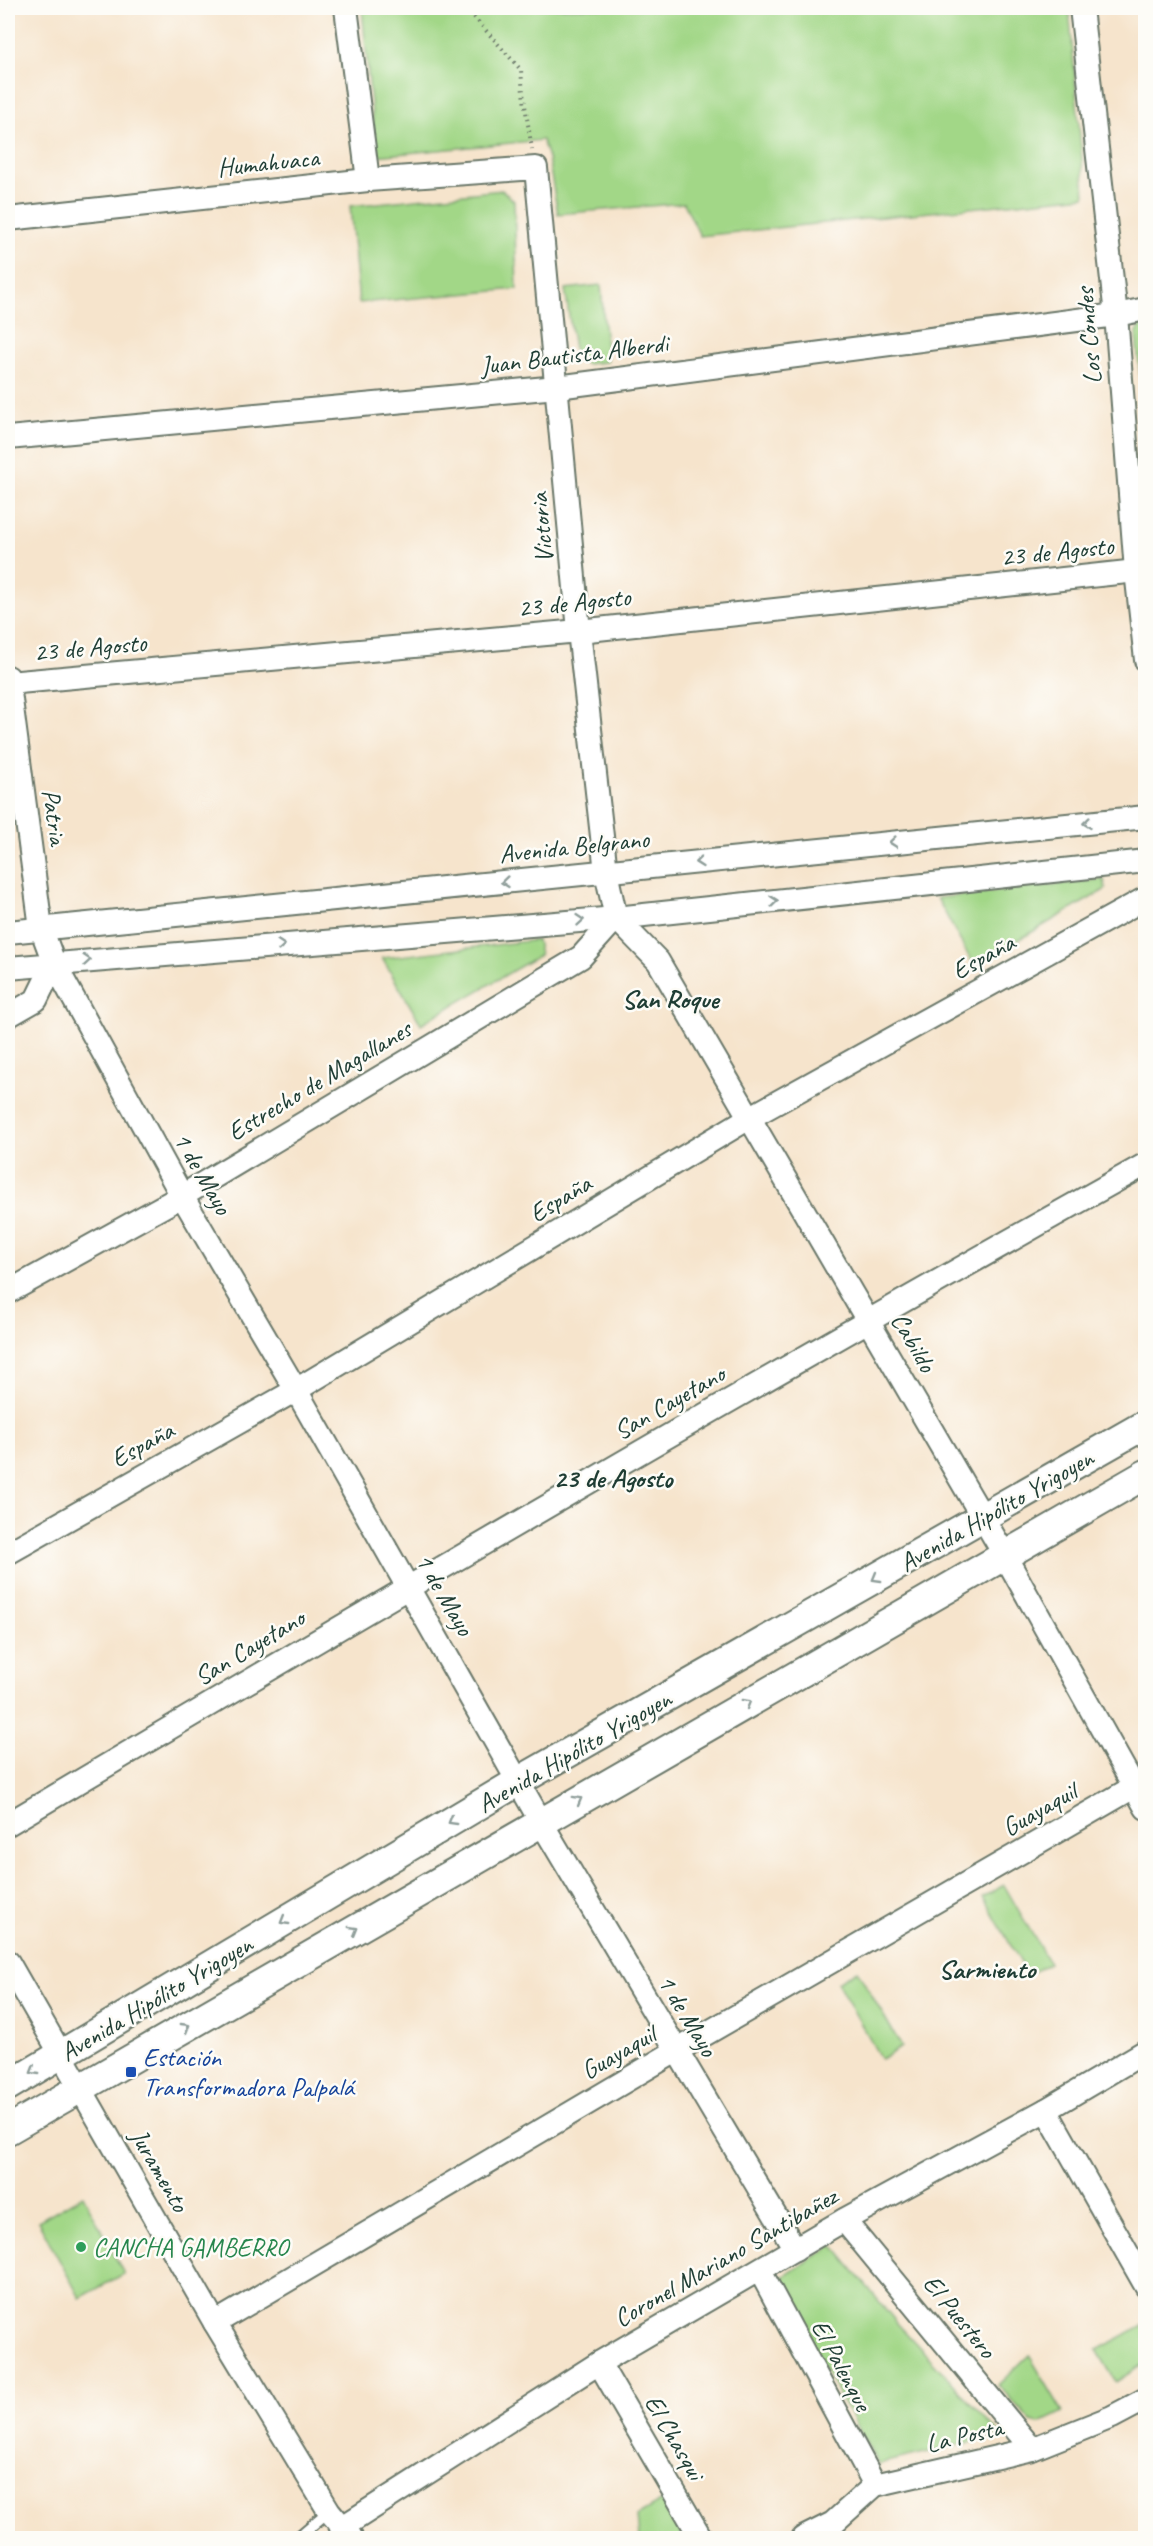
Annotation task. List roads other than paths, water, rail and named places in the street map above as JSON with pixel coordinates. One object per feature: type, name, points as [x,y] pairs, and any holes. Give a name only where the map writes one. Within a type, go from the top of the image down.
[{"type":"street","points":[[346,8],[368,180]]},
{"type":"street","name":"Los Condes","points":[[1081,8],[1116,315],[1141,571],[1146,660]]},
{"type":"street","name":"Humahuaca","points":[[8,219],[368,180],[536,168]]},
{"type":"street","name":"Victoria","points":[[536,168],[579,630],[606,872],[616,918]]},
{"type":"street","name":"Juan Bautista Alberdi","points":[[8,438],[557,387],[1116,315],[1146,309]]},
{"type":"street","name":"23 de Agosto","points":[[8,683],[579,630],[1141,571]]},
{"type":"street","name":"Patria","points":[[8,677],[41,928],[54,963]]},
{"type":"street","name":"Avenida Belgrano","points":[[8,932],[1146,817]]},
{"type":"street","points":[[8,968],[616,918],[1146,861]]},
{"type":"street","name":"España","points":[[8,1552],[296,1390],[749,1118],[1146,898]]},
{"type":"street","name":"Cabildo","points":[[616,918],[658,961],[1139,1784],[1146,1809]]},
{"type":"street","name":"Estrecho de Magallanes","points":[[8,1292],[182,1196],[581,957],[616,918]]},
{"type":"street","points":[[8,1017],[36,1000],[54,963]]},
{"type":"street","name":"1 de Mayo","points":[[54,963],[182,1196],[296,1390],[541,1822],[795,2249]]},
{"type":"street","name":"San Cayetano","points":[[8,1824],[408,1586],[868,1319],[1146,1164]]},
{"type":"street","name":"Avenida Hipólito Yrigoyen","points":[[8,2086],[519,1781],[1146,1424]]},
{"type":"street","name":"Avenida Hipólito Yrigoyen","points":[[8,2130],[1146,1474]]},
{"type":"street","name":"Guayaquil","points":[[214,2323],[676,2051],[1139,1784]]},
{"type":"street","name":"Juramento","points":[[8,1962],[214,2323],[341,2526]]},
{"type":"street","name":"Coronel Mariano Santibañez","points":[[341,2526],[599,2363],[844,2220],[1046,2110],[1146,2050]]},
{"type":"street","points":[[1046,2110],[1146,2286]]},
{"type":"street","name":"El Puestero","points":[[844,2220],[1032,2449]]},
{"type":"street","name":"El Palenque","points":[[760,2271],[875,2486]]},
{"type":"street","name":"El Chasqui","points":[[599,2363],[701,2538]]},
{"type":"street","name":"La Posta","points":[[803,2538],[833,2523],[875,2486],[1032,2449],[1112,2417],[1146,2399]]},
{"type":"lane","points":[[297,2538],[341,2526]]},
{"type":"place","name":"Estación Transformadora Palpalá","points":[[131,2072]]},
{"type":"place","name":"CANCHA GAMBERRO","points":[[81,2247]]},
{"type":"district","name":"San Roque","points":[[670,999]]},
{"type":"district","name":"23 de Agosto","points":[[613,1478]]},
{"type":"district","name":"Sarmiento","points":[[987,1969]]}]
